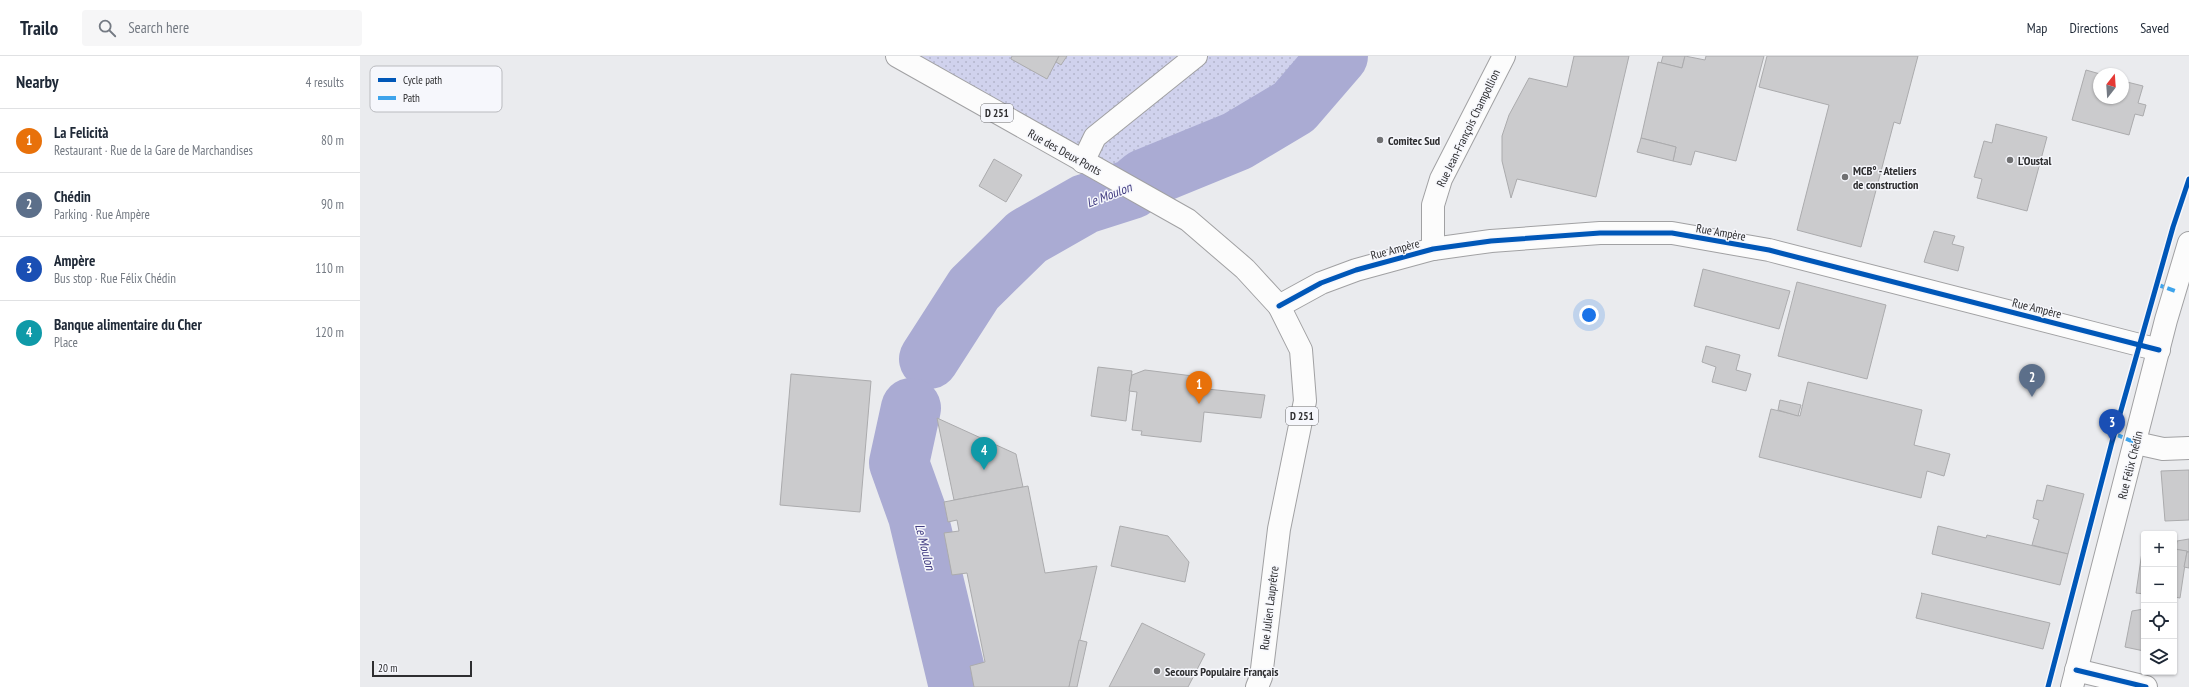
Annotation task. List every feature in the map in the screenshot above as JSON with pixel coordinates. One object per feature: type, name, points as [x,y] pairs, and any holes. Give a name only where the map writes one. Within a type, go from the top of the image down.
[{"type":"street","name":"Rue des Deux Ponts","points":[[897,56],[1188,220],[1245,269],[1279,306]]},
{"type":"street","points":[[1090,166],[1095,137],[1196,56]]},
{"type":"street","name":"Rue Jean-François Champollion","points":[[1433,249],[1433,205],[1441,179],[1504,56]]},
{"type":"street","name":"Rue Ampère","points":[[1279,306],[1321,283],[1356,270],[1433,249],[1491,241],[1592,234],[1672,234],[1769,250],[2159,350]]},
{"type":"street","name":"Rue Félix Chédin","points":[[2074,678],[2159,350],[2182,292],[2189,243]]},
{"type":"street","name":"Rue Julien Lauprêtre","points":[[1257,687],[1261,677],[1279,529],[1305,401],[1301,350],[1279,306]]},
{"type":"street","points":[[2136,443],[2163,449],[2189,448]]},
{"type":"street","points":[[2074,678],[2146,687]]},
{"type":"shaded area","points":[[893,56],[1338,56],[1294,107],[1237,141],[1144,179]]},
{"type":"building","points":[[1012,56],[1059,56],[1047,79],[1011,59]]},
{"type":"building","points":[[1059,56],[1067,56],[1061,65],[1056,62]]},
{"type":"building","points":[[1574,56],[1629,56],[1596,197],[1517,179],[1511,198],[1502,161],[1502,136],[1509,115],[1529,78],[1567,87]]},
{"type":"building","points":[[1663,56],[1685,56],[1682,68],[1661,63]]},
{"type":"building","points":[[1685,56],[1705,60],[1706,56],[1764,56],[1736,161],[1695,151],[1691,165],[1673,161],[1676,147],[1641,138],[1658,62],[1682,68]]},
{"type":"building","name":"MCB° - Ateliers de construction","points":[[1767,56],[1918,56],[1900,124],[1894,122],[1861,247],[1797,230],[1829,105],[1759,87]]},
{"type":"building","points":[[2086,70],[2093,72],[2093,104],[2129,104],[2129,82],[2143,86],[2138,103],[2146,105],[2143,116],[2135,114],[2129,135],[2072,120]]},
{"type":"building","name":"L'Oustal","points":[[1996,124],[2047,137],[2027,211],[1977,198],[1982,179],[1974,177],[1984,141],[1992,143]]},
{"type":"building","points":[[1641,138],[1676,147],[1673,161],[1637,152]]},
{"type":"building","points":[[994,159],[1022,175],[1006,202],[979,186]]},
{"type":"building","points":[[1934,231],[1955,236],[1952,244],[1964,247],[1958,271],[1924,262]]},
{"type":"building","points":[[1703,269],[1790,291],[1779,329],[1694,306]]},
{"type":"building","points":[[1797,282],[1886,305],[1867,379],[1778,356]]},
{"type":"building","points":[[1706,346],[1740,355],[1736,370],[1751,374],[1746,391],[1712,382],[1716,367],[1702,362]]},
{"type":"building","points":[[1098,367],[1132,371],[1126,421],[1091,416]]},
{"type":"building","points":[[1145,370],[1209,378],[1207,389],[1265,395],[1261,418],[1204,412],[1201,442],[1141,435],[1142,431],[1132,430],[1137,392],[1129,391],[1132,375]]},
{"type":"building","points":[[791,374],[871,381],[860,512],[780,505]]},
{"type":"building","points":[[1808,382],[1922,410],[1914,445],[1950,454],[1944,476],[1927,471],[1921,498],[1759,457],[1771,409],[1800,416]]},
{"type":"building","points":[[1780,400],[1801,405],[1798,416],[1778,410]]},
{"type":"building","points":[[937,418],[1016,454],[1023,487],[954,500]]},
{"type":"building","points":[[2189,470],[2189,520],[2165,521],[2161,471]]},
{"type":"building","points":[[2047,485],[2084,494],[2068,554],[2032,545],[2039,520],[2033,518],[2037,500],[2043,501]]},
{"type":"building","points":[[1028,486],[1045,573],[1097,566],[1069,687],[974,687],[970,666],[985,662],[967,573],[952,575],[944,533],[959,531],[957,520],[948,522],[944,502]]},
{"type":"building","points":[[1120,526],[1168,536],[1189,562],[1185,582],[1111,566]]},
{"type":"building","points":[[1938,526],[1986,538],[1987,535],[2068,554],[2060,585],[1932,554]]},
{"type":"building","points":[[2189,539],[2189,552],[2177,549],[2177,541]]},
{"type":"building","points":[[2177,549],[2187,551],[2180,598],[2177,598]]},
{"type":"building","points":[[2187,552],[2189,552],[2189,568],[2184,567]]},
{"type":"building","points":[[2141,559],[2141,594],[2136,593]]},
{"type":"building","points":[[1921,593],[2050,623],[2043,649],[1916,618]]},
{"type":"building","points":[[2141,610],[2141,650],[2125,647],[2132,611]]},
{"type":"building","name":"Secours Populaire Français","points":[[1142,623],[1205,654],[1188,687],[1109,687]]},
{"type":"building","points":[[1079,640],[1087,642],[1077,687],[1069,687]]},
{"type":"waterway","name":"Le Moulon","points":[[929,359],[974,289],[1027,237],[1085,204],[1132,189],[1144,179],[1237,141],[1294,107],[1338,56]]},
{"type":"waterway","name":"Le Moulon","points":[[911,408],[899,463],[918,516],[959,687]]},
{"type":"marked path","points":[[2156,284],[2175,291]]},
{"type":"marked path","points":[[2115,434],[2136,443]]},
{"type":"cycle path","points":[[2048,687],[2112,442],[2173,227],[2189,179]]},
{"type":"cycle path","points":[[1279,306],[1321,283],[1356,270],[1433,249],[1491,241],[1600,233],[1672,233],[1769,250],[2159,350]]},
{"type":"cycle path","points":[[2076,670],[2146,687]]},
{"type":"place","name":"Comitec Sud","points":[[1380,140]]},
{"type":"place","name":"L'Oustal","points":[[2010,160]]},
{"type":"place","name":"MCB° - Ateliers de construction","points":[[1845,177]]},
{"type":"place","name":"Chédin","points":[[2032,397]]},
{"type":"place","name":"La Felicità","points":[[1199,404]]},
{"type":"place","name":"Ampère","points":[[2112,442]]},
{"type":"place","name":"Banque alimentaire du Cher","points":[[984,470]]},
{"type":"place","name":"Secours Populaire Français","points":[[1157,671]]}]
